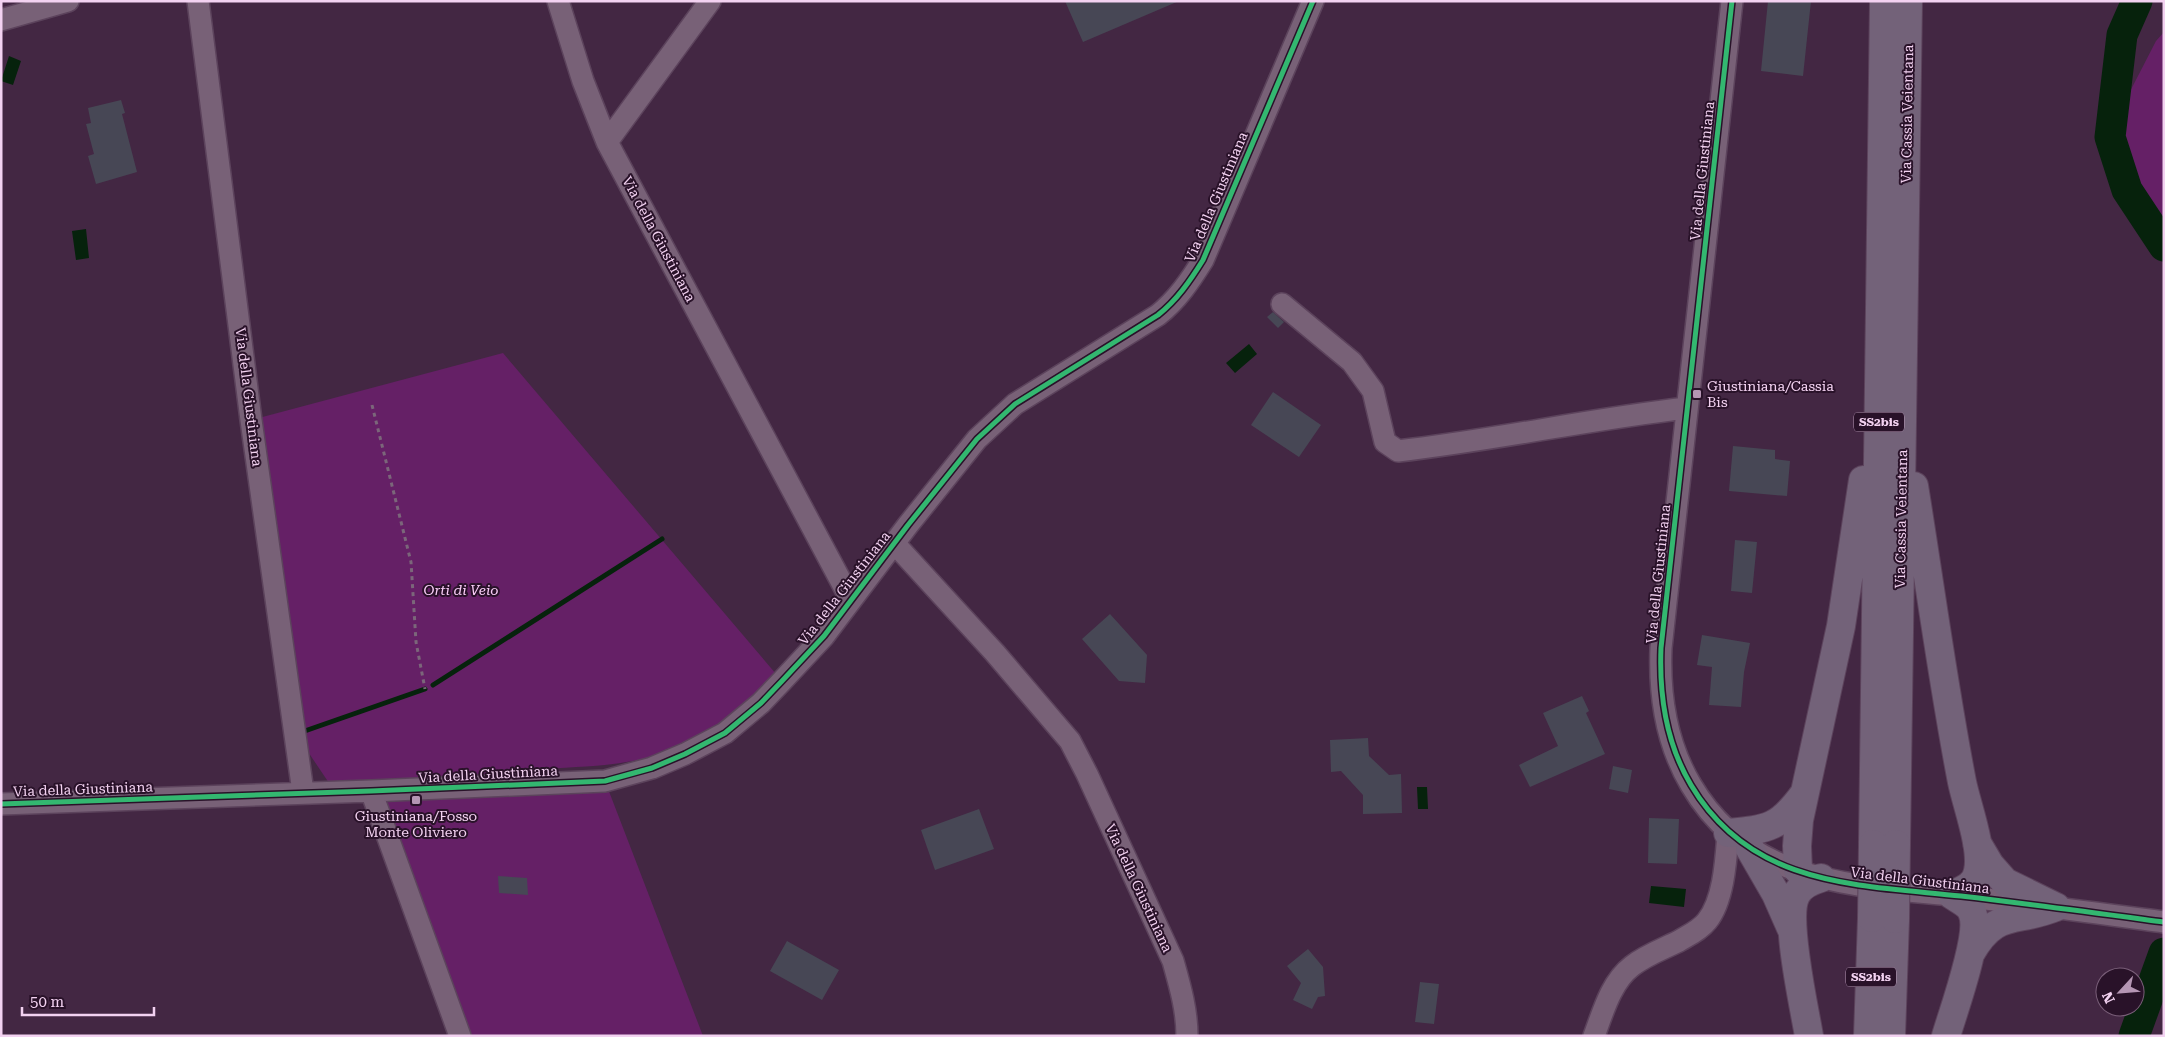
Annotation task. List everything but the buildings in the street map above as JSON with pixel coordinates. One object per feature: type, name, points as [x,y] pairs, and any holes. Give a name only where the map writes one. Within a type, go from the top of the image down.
[{"type":"highway","name":"Via Cassia Veientana","points":[[1884,1],[1880,390],[1885,844],[1884,919],[1891,1036]]},
{"type":"highway","name":"Via Cassia Veientana","points":[[1885,844],[1902,412],[1908,1]]},
{"type":"highway","points":[[1808,1036],[1792,930],[1792,911],[1795,896],[1805,885],[1809,874],[1798,829],[1841,626],[1868,452],[1880,390]]},
{"type":"highway","points":[[1902,412],[1962,781],[1976,840],[1979,865],[1977,877],[1969,887],[1952,895]]},
{"type":"highway","points":[[1728,833],[1762,828],[1778,823],[1788,815],[1804,794]]},
{"type":"highway","points":[[1976,840],[1990,865],[2005,882],[2056,907]]},
{"type":"highway","points":[[1750,849],[1776,894],[1792,930]]},
{"type":"highway","points":[[1946,1036],[1970,954],[1974,923],[1972,913],[1965,904],[1952,895]]},
{"type":"highway","points":[[1970,954],[1985,932],[1995,924],[2017,917],[2041,913],[2056,907]]},
{"type":"highway","name":"Via Cassia Veientana","points":[[1868,1036],[1884,919]]},
{"type":"street","points":[[1,20],[68,1]]},
{"type":"street","name":"Via della Giustiniana","points":[[198,1],[251,420],[303,792]]},
{"type":"street","name":"Via della Giustiniana","points":[[558,1],[583,81],[607,142],[851,600]]},
{"type":"street","points":[[607,142],[710,1]]},
{"type":"street","name":"Via della Giustiniana","points":[[1,804],[605,781],[652,768],[726,733],[760,703],[824,636],[894,543],[977,439],[1015,404],[1158,315],[1172,304],[1202,260],[1313,1]]},
{"type":"street","name":"Via della Giustiniana","points":[[1732,1],[1662,636],[1661,690],[1667,727],[1679,762],[1705,807],[1728,833],[1750,849],[1809,874],[1875,888],[2056,907],[2164,922]]},
{"type":"street","points":[[1282,304],[1352,362],[1373,391],[1385,442],[1398,451],[1452,445],[1637,414],[1687,408]]},
{"type":"street","name":"Via della Giustiniana","points":[[894,543],[995,653],[1070,741],[1173,962],[1187,1018],[1187,1036]]},
{"type":"street","points":[[371,791],[460,1036]]},
{"type":"street","points":[[1594,1036],[1610,994],[1624,974],[1646,957],[1695,932],[1711,915],[1718,901],[1726,857],[1728,833]]},
{"type":"path","points":[[372,405],[411,562],[416,642],[426,689]]},
{"type":"green space","points":[[2164,32],[2164,253],[2144,216],[2135,170],[2122,133],[2122,107],[2156,41]]},
{"type":"green space","name":"Orti di Veio","points":[[503,353],[782,681],[743,710],[701,736],[672,750],[641,759],[594,766],[329,783],[296,734],[251,420]]},
{"type":"green space","points":[[605,781],[703,1036],[454,1036],[368,804]]},
{"type":"shaded area","points":[[9,56],[21,61],[13,85],[1,81]]},
{"type":"shaded area","points":[[86,229],[89,258],[76,260],[72,231]]},
{"type":"shaded area","points":[[1249,344],[1257,354],[1235,373],[1226,363]]},
{"type":"shaded area","points":[[1417,787],[1427,787],[1428,809],[1418,809]]},
{"type":"shaded area","points":[[1651,886],[1686,889],[1684,907],[1649,903]]},
{"type":"waterway","points":[[2137,1],[2122,35],[2110,137],[2127,190],[2164,246]]},
{"type":"waterway","points":[[433,685],[662,539]]},
{"type":"waterway","points":[[299,733],[425,689]]},
{"type":"waterway","points":[[2134,1036],[2164,953]]},
{"type":"cycle path","points":[[1,804],[605,781],[652,768],[685,754],[725,733],[761,703],[824,636],[908,525],[977,439],[1015,404],[1158,315],[1183,290],[1203,260],[1313,1]]},
{"type":"cycle path","points":[[1732,1],[1661,648],[1663,702],[1670,736],[1682,769],[1691,785],[1716,819],[1744,844],[1776,862],[1810,875],[1846,883],[2164,922]]},
{"type":"place","name":"Giustiniana/Cassia Bis","points":[[1697,394]]},
{"type":"place","name":"Giustiniana/Fosso Monte Oliviero","points":[[416,800]]}]
